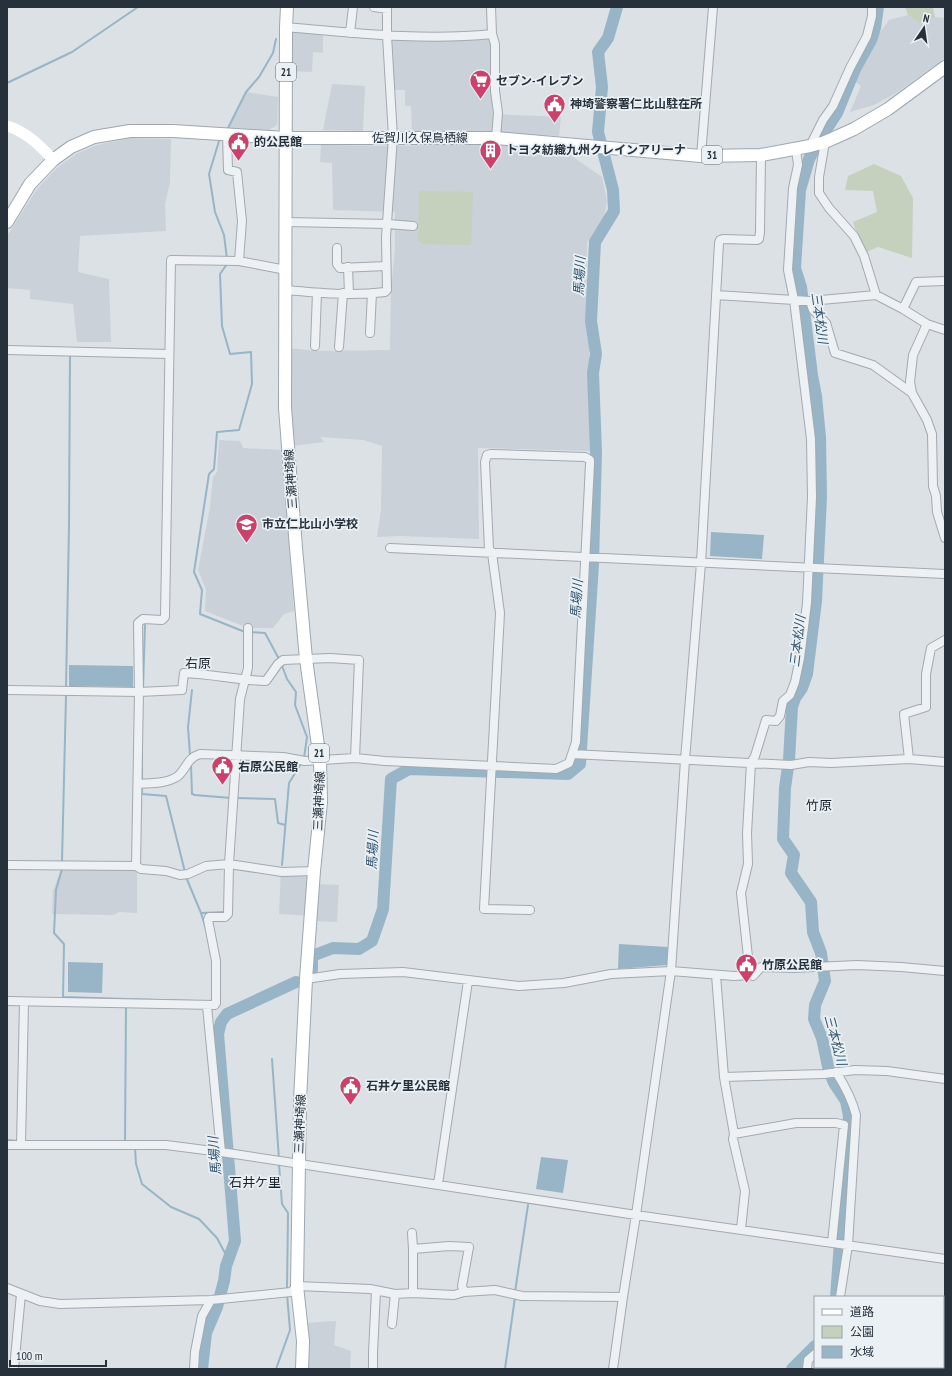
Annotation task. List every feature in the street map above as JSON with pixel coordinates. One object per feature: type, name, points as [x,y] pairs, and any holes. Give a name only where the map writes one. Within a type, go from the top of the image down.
[{"type":"main road","name":"21","points":[[286,138],[287,7]]},
{"type":"main road","name":"佐賀川久保鳥栖線","points":[[7,222],[30,184],[53,160],[71,147],[94,137],[130,131],[173,131],[286,138],[496,138],[701,156],[761,155],[825,142],[854,129],[888,109],[945,68]]},
{"type":"main road","name":"三瀬神埼線","points":[[286,138],[285,408],[306,659],[320,760],[321,802],[314,871],[293,1163],[290,1290],[303,1341],[302,1369]]},
{"type":"street","points":[[350,33],[353,7]]},
{"type":"street","points":[[286,290],[317,293],[372,293],[386,292],[387,290],[386,237],[393,137],[387,36],[387,9],[374,7]]},
{"type":"street","points":[[491,7],[492,34],[495,44],[495,91],[498,113],[496,138]]},
{"type":"street","points":[[701,156],[713,7]]},
{"type":"street","points":[[810,146],[823,120],[833,106],[850,68],[867,36],[872,16],[872,7]]},
{"type":"street","points":[[286,27],[387,36],[423,37],[492,34]]},
{"type":"street","points":[[7,126],[16,129],[37,144],[53,160]]},
{"type":"street","points":[[227,135],[228,170],[238,172],[242,221],[231,261]]},
{"type":"street","points":[[825,142],[819,177],[819,193],[829,208],[854,236],[864,256],[876,294]]},
{"type":"street","points":[[750,975],[741,893],[748,864],[751,763],[755,756],[766,720],[776,721],[780,716],[784,701],[790,695],[795,682],[800,658],[810,568],[812,497],[811,439],[794,300],[788,270],[793,188],[798,165],[796,149]]},
{"type":"street","points":[[613,1369],[671,971],[685,760],[701,563],[719,243],[720,240],[723,239],[759,239],[761,155]]},
{"type":"street","points":[[286,222],[388,224],[413,226]]},
{"type":"street","points":[[337,248],[338,266],[340,268],[386,266]]},
{"type":"street","points":[[136,866],[139,692],[138,623],[143,619],[162,620],[165,617],[171,260],[231,261],[286,270]]},
{"type":"street","points":[[339,346],[348,267]]},
{"type":"street","points":[[903,309],[916,282],[945,281]]},
{"type":"street","points":[[315,346],[317,293]]},
{"type":"street","points":[[370,333],[372,293]]},
{"type":"street","points":[[716,295],[810,301],[876,294],[927,324],[945,330]]},
{"type":"street","points":[[810,301],[813,310],[826,323],[835,353],[873,365],[912,393]]},
{"type":"street","points":[[927,324],[913,355],[910,382],[912,393],[927,420],[932,434],[933,486],[936,496],[937,512],[945,538]]},
{"type":"street","points":[[7,350],[169,354]]},
{"type":"street","points":[[138,784],[169,781],[179,775],[193,756],[200,754],[283,757],[301,761],[355,758],[385,761],[492,765],[556,769],[569,763],[576,742],[586,557],[590,460],[585,457],[491,454],[487,455],[485,462],[489,549],[492,553],[500,613],[492,765],[484,909],[530,910]]},
{"type":"street","points":[[390,548],[945,574]]},
{"type":"street","points":[[7,1001],[215,1005],[216,961],[208,920],[209,917],[225,917],[228,914],[229,864],[236,755],[240,699],[248,668],[248,628]]},
{"type":"street","points":[[909,759],[904,714],[926,707],[926,674],[932,648],[945,640]]},
{"type":"street","points":[[7,690],[139,692],[182,690],[184,673],[210,674],[244,680],[266,681],[278,664],[283,660],[330,658],[359,660],[355,758]]},
{"type":"street","points":[[572,754],[791,765],[809,762],[831,763],[909,759],[945,762]]},
{"type":"street","points":[[7,865],[136,866],[145,870],[185,874],[206,866],[229,864],[282,872],[314,871]]},
{"type":"street","points":[[306,979],[340,974],[395,972],[519,986],[564,983],[611,974],[671,971],[716,975],[753,976],[761,967],[893,967],[945,972]]},
{"type":"street","points":[[716,975],[724,1077],[734,1134],[733,1139],[746,1191],[741,1229]]},
{"type":"street","points":[[438,1184],[468,980]]},
{"type":"street","points":[[22,1145],[24,1002]]},
{"type":"street","points":[[208,1006],[221,1152]]},
{"type":"street","points":[[724,1077],[824,1074],[855,1070],[887,1071],[945,1079]]},
{"type":"street","points":[[836,1072],[847,1089],[856,1115],[848,1245],[840,1296]]},
{"type":"street","points":[[734,1134],[796,1123],[836,1123],[844,1125],[832,1243]]},
{"type":"street","points":[[7,1145],[166,1145],[438,1184],[636,1215],[945,1259]]},
{"type":"street","points":[[412,1233],[413,1293]]},
{"type":"street","points":[[413,1249],[449,1246],[469,1247],[462,1286],[464,1292]]},
{"type":"street","points":[[7,1288],[40,1301],[60,1304],[210,1300],[290,1290],[370,1289],[395,1294],[413,1293],[454,1295],[464,1292],[495,1290],[522,1296],[623,1297]]},
{"type":"street","points":[[373,1369],[376,1291]]},
{"type":"street","points":[[14,1369],[21,1294]]},
{"type":"street","points":[[392,1324],[395,1294]]},
{"type":"street","points":[[194,1369],[195,1352],[202,1316],[210,1300]]},
{"type":"street","points":[[807,1369],[808,1360],[814,1355]]},
{"type":"shaded area","points":[[908,15],[920,24],[935,17],[945,18],[945,58],[896,93],[874,105],[850,112],[861,86],[849,78],[870,35],[879,34],[889,20]]},
{"type":"shaded area","points":[[291,26],[323,28],[323,53],[313,52],[312,72],[290,71]]},
{"type":"shaded area","points":[[487,37],[490,39],[493,114],[561,117],[559,136],[493,132],[412,131],[411,106],[405,106],[405,90],[393,90],[390,39]]},
{"type":"shaded area","points":[[332,84],[365,86],[363,131],[323,130]]},
{"type":"shaded area","points":[[246,92],[278,97],[277,125],[269,130],[228,128]]},
{"type":"shaded area","points":[[130,138],[171,139],[170,182],[165,204],[166,231],[80,236],[78,272],[109,279],[111,342],[77,342],[73,304],[30,299],[30,290],[7,288],[7,236],[37,189],[58,167],[76,154],[97,145]]},
{"type":"shaded area","points":[[477,144],[563,150],[602,177],[607,201],[604,218],[587,243],[586,317],[589,345],[591,451],[478,448],[479,539],[400,536],[377,537],[381,510],[382,446],[364,440],[320,437],[324,442],[292,446],[289,348],[316,351],[390,350],[391,289],[395,249],[395,212],[333,210],[332,163],[320,162],[321,145],[395,146]]},
{"type":"shaded area","name":"市立仁比山小学校","points":[[219,440],[240,441],[243,448],[282,450],[294,611],[284,614],[273,628],[248,628],[205,611],[206,590],[198,570],[210,507],[213,477],[217,472]]},
{"type":"shaded area","points":[[61,862],[137,863],[137,913],[119,912],[114,915],[52,914],[53,891],[60,872]]},
{"type":"shaded area","points":[[318,867],[318,884],[339,885],[337,922],[315,921],[315,916],[279,914],[281,868]]},
{"type":"shaded area","points":[[336,1321],[334,1345],[351,1351],[350,1369],[305,1369],[304,1323]]},
{"type":"green space","points":[[905,7],[933,7],[935,17],[920,24],[908,15]]},
{"type":"green space","points":[[874,164],[901,176],[913,198],[912,258],[878,247],[864,253],[853,222],[877,212],[873,191],[845,190],[848,176]]},
{"type":"green space","points":[[419,191],[473,192],[471,245],[422,244],[418,240]]},
{"type":"water","points":[[711,532],[764,535],[762,559],[710,556]]},
{"type":"water","points":[[69,665],[133,666],[133,687],[69,686]]},
{"type":"water","points":[[619,944],[668,947],[667,965],[618,969]]},
{"type":"water","points":[[68,962],[103,963],[102,993],[68,992]]},
{"type":"water","points":[[541,1157],[568,1160],[563,1193],[536,1189]]},
{"type":"waterway","points":[[7,83],[72,52],[138,7]]},
{"type":"waterway","name":"馬場川","points":[[312,970],[312,956],[333,948],[359,949],[372,941],[383,909],[391,779],[409,769],[568,774],[580,764],[593,564],[596,452],[593,373],[596,354],[591,321],[595,242],[614,211],[613,190],[598,132],[602,87],[598,52],[608,38],[617,7]]},
{"type":"waterway","name":"三本松川","points":[[836,1296],[849,1116],[846,1101],[834,1083],[829,1071],[822,1038],[814,1019],[815,1005],[825,981],[821,953],[813,932],[811,902],[791,873],[794,855],[783,839],[785,788],[789,760],[792,707],[795,698],[802,688],[807,674],[816,601],[821,497],[820,437],[816,396],[801,287],[795,268],[800,190],[809,159],[837,113],[855,69],[871,40],[875,28],[878,7]]},
{"type":"waterway","points":[[228,128],[246,92],[259,77],[273,53],[276,39]]},
{"type":"waterway","points":[[219,141],[209,174],[215,212],[224,235],[227,259]]},
{"type":"waterway","points":[[227,264],[220,274],[222,326],[230,354],[251,352],[252,384],[239,430],[217,432],[214,469],[209,474],[194,572],[202,590],[200,614],[245,632]]},
{"type":"waterway","points":[[66,687],[70,355]]},
{"type":"waterway","points":[[143,688],[145,625]]},
{"type":"waterway","points":[[250,632],[265,633],[279,659]]},
{"type":"waterway","points":[[281,663],[287,679],[296,692],[295,705],[307,737],[304,758]]},
{"type":"waterway","points":[[190,755],[188,727],[192,690]]},
{"type":"waterway","points":[[62,861],[66,696]]},
{"type":"waterway","points":[[142,722],[142,781]]},
{"type":"waterway","points":[[282,865],[289,783],[302,762]]},
{"type":"waterway","points":[[191,765],[192,794],[231,798]]},
{"type":"waterway","points":[[142,786],[142,794],[166,796],[185,872]]},
{"type":"waterway","points":[[237,798],[275,799],[278,823],[285,825]]},
{"type":"waterway","points":[[62,869],[56,890],[54,933],[64,944],[63,997],[126,999],[126,1002]]},
{"type":"waterway","points":[[186,877],[207,932]]},
{"type":"waterway","points":[[201,913],[225,912]]},
{"type":"waterway","name":"馬場川","points":[[202,1369],[206,1333],[217,1307],[224,1281],[226,1266],[235,1241],[218,1034],[221,1022],[227,1014],[296,982]]},
{"type":"waterway","points":[[126,999],[194,1001]]},
{"type":"waterway","points":[[126,1006],[125,1141],[128,1141]]},
{"type":"waterway","points":[[272,1059],[279,1159]]},
{"type":"waterway","points":[[7,1140],[17,1141]]},
{"type":"waterway","points":[[26,1141],[125,1141]]},
{"type":"waterway","points":[[135,1148],[136,1164],[142,1184],[171,1207],[199,1219],[217,1238],[226,1255],[226,1266]]},
{"type":"waterway","points":[[279,1164],[282,1204],[288,1213],[287,1289]]},
{"type":"waterway","points":[[515,1292],[528,1205]]},
{"type":"waterway","points":[[276,1369],[290,1330],[287,1294]]},
{"type":"waterway","points":[[505,1369],[515,1297]]},
{"type":"waterway","name":"三本松川","points":[[792,1369],[814,1347]]},
{"type":"place","name":"セブン-イレブン","points":[[480,100]]},
{"type":"place","name":"神埼警察署仁比山駐在所","points":[[554,124]]},
{"type":"place","name":"的公民館","points":[[239,162]]},
{"type":"place","name":"トヨタ紡織九州クレインアリーナ","points":[[491,170]]},
{"type":"place","name":"市立仁比山小学校","points":[[246,544]]},
{"type":"place","name":"右原公民館","points":[[223,786]]},
{"type":"place","name":"竹原公民館","points":[[746,984]]},
{"type":"place","name":"石井ケ里公民館","points":[[351,1106]]},
{"type":"district","name":"右原","points":[[198,663]]},
{"type":"district","name":"竹原","points":[[819,805]]},
{"type":"district","name":"石井ケ里","points":[[255,1182]]}]
